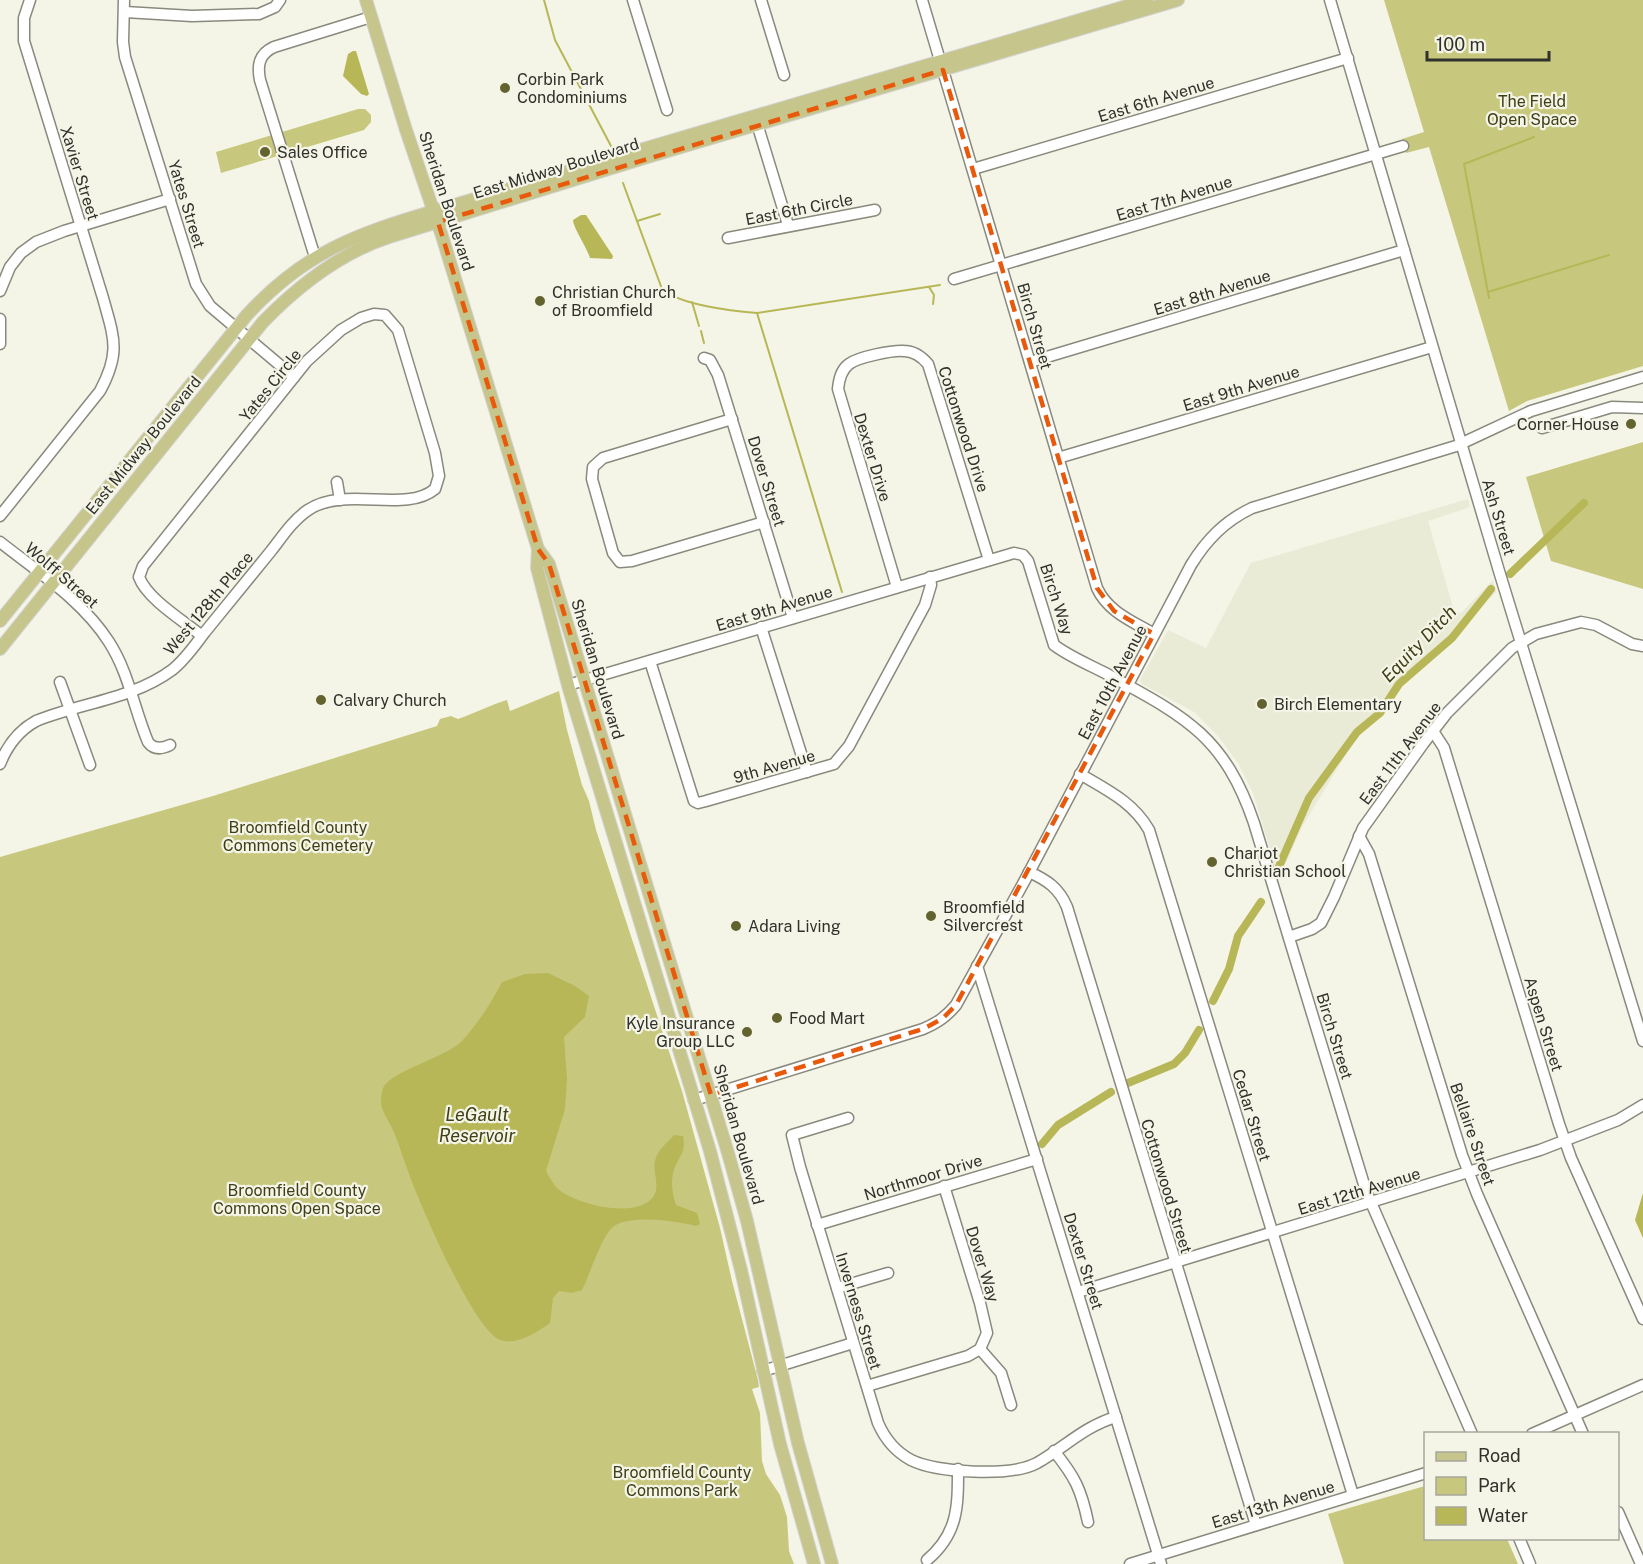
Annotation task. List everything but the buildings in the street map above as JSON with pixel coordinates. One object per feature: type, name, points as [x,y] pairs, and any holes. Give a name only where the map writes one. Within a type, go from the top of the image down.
[{"type":"main road","name":"Sheridan Boulevard","points":[[366,0],[436,216],[538,549],[549,564],[711,1095],[747,1221],[779,1366],[832,1564]]},
{"type":"main road","name":"East Midway Boulevard","points":[[942,65],[1147,0]]},
{"type":"main road","name":"East Midway Boulevard","points":[[0,621],[235,328],[279,283],[315,257],[355,236],[436,216],[942,65],[1178,0]]},
{"type":"main road","name":"East Midway Boulevard","points":[[0,649],[249,339],[282,303],[336,261],[367,244],[436,216]]},
{"type":"main road","name":"Sheridan Boulevard","points":[[538,549],[537,568],[568,685],[726,1210],[795,1500],[814,1564]]},
{"type":"street","name":"Xavier Street","points":[[0,516],[100,391],[109,375],[114,355],[112,333],[24,41],[24,18],[30,0]]},
{"type":"street","name":"Yates Street","points":[[124,0],[125,57],[196,284],[210,306],[294,377]]},
{"type":"street","points":[[125,12],[192,16],[259,14],[275,7],[280,0]]},
{"type":"street","points":[[633,0],[667,110]]},
{"type":"street","points":[[761,0],[784,75]]},
{"type":"street","name":"Birch Street","points":[[922,0],[1100,595],[1114,611],[1154,634]]},
{"type":"street","name":"Ash Street","points":[[1330,0],[1461,444],[1643,1041]]},
{"type":"street","points":[[315,257],[260,80],[258,64],[263,54],[274,47],[371,17]]},
{"type":"street","name":"East 6th Avenue","points":[[973,170],[1348,58]]},
{"type":"street","points":[[756,120],[788,225]]},
{"type":"street","name":"East 7th Avenue","points":[[954,279],[1403,146]]},
{"type":"street","points":[[0,291],[10,267],[29,246],[36,242],[170,198]]},
{"type":"street","name":"East 6th Circle","points":[[728,238],[875,210]]},
{"type":"street","name":"East 8th Avenue","points":[[1030,362],[1404,250]]},
{"type":"street","name":"Yates Circle","points":[[202,636],[155,598],[136,578],[155,550],[294,377],[340,330],[361,318],[387,312],[398,330],[435,453],[439,476],[436,487]]},
{"type":"street","points":[[0,319],[0,344]]},
{"type":"street","name":"East 9th Avenue","points":[[1058,458],[1432,346]]},
{"type":"street","name":"Cottonwood Drive","points":[[874,356],[904,351],[916,353],[928,364],[989,560]]},
{"type":"street","name":"Dexter Drive","points":[[874,356],[848,365],[838,380],[838,389],[897,587]]},
{"type":"street","name":"Dover Street","points":[[704,357],[710,360],[718,375],[792,618]]},
{"type":"street","name":"East 10th Avenue","points":[[694,1100],[937,1023],[946,1016],[956,1005],[1029,872],[1199,552],[1215,533],[1237,515],[1263,504],[1461,444],[1531,411],[1643,377]]},
{"type":"street","points":[[1542,428],[1612,406],[1643,408]]},
{"type":"street","points":[[732,419],[603,458],[593,467],[592,479],[613,553],[620,562],[632,561],[764,522]]},
{"type":"street","points":[[337,482],[340,500]]},
{"type":"street","points":[[436,487],[445,494]]},
{"type":"street","name":"West 128th Place","points":[[0,764],[10,744],[28,726],[46,717],[157,680],[172,669],[202,636],[298,518],[315,506],[340,500],[419,498],[436,487]]},
{"type":"street","name":"Wolff Street","points":[[0,542],[87,614],[110,643],[130,690],[148,742],[160,749],[170,745]]},
{"type":"street","name":"Birch Way","points":[[989,560],[1014,553],[1023,555],[1028,561],[1054,645],[1127,685]]},
{"type":"street","name":"East 9th Avenue","points":[[568,685],[989,560]]},
{"type":"street","name":"9th Avenue","points":[[650,661],[694,801],[698,803],[706,801],[834,764],[849,746],[925,605],[931,585],[930,577]]},
{"type":"street","name":"East 11th Avenue","points":[[1289,937],[1312,929],[1325,917],[1359,836],[1447,713],[1500,659],[1521,642],[1536,634],[1581,622],[1596,625],[1632,644],[1643,646]]},
{"type":"street","points":[[761,627],[807,772]]},
{"type":"street","points":[[60,682],[90,765]]},
{"type":"street","name":"Birch Street","points":[[1127,685],[1189,722],[1215,747],[1230,768],[1245,796],[1371,1203],[1471,1432]]},
{"type":"street","name":"Aspen Street","points":[[1433,731],[1444,748],[1565,1142],[1643,1319]]},
{"type":"street","name":"Cedar Street","points":[[1080,774],[1129,804],[1149,830],[1353,1495]]},
{"type":"street","name":"Bellaire Street","points":[[1359,836],[1370,854],[1469,1173],[1582,1432]]},
{"type":"street","name":"Cottonwood Street","points":[[1029,872],[1057,890],[1066,907],[1256,1525]]},
{"type":"street","name":"Dexter Street","points":[[977,966],[1159,1560]]},
{"type":"street","name":"East 12th Avenue","points":[[1078,1292],[1565,1142],[1618,1120],[1643,1105]]},
{"type":"street","name":"Inverness Street","points":[[848,1118],[792,1135],[878,1423],[891,1444],[911,1460],[935,1467],[958,1469]]},
{"type":"street","name":"Northmoor Drive","points":[[817,1225],[1037,1159]]},
{"type":"street","name":"Dover Way","points":[[944,1186],[985,1323],[986,1339],[980,1349]]},
{"type":"street","points":[[837,1288],[888,1273]]},
{"type":"street","points":[[763,1371],[853,1343]]},
{"type":"street","points":[[867,1386],[968,1356],[980,1349],[1001,1372],[1011,1406]]},
{"type":"street","points":[[1536,1432],[1643,1385]]},
{"type":"street","points":[[927,1560],[947,1539],[954,1524],[958,1469],[1011,1471],[1037,1463],[1092,1425],[1116,1417]]},
{"type":"street","points":[[1054,1451],[1078,1485],[1088,1521]]},
{"type":"street","name":"East 13th Avenue","points":[[1130,1564],[1159,1560],[1256,1525],[1424,1473]]},
{"type":"street","points":[[1619,1516],[1641,1564]]},
{"type":"street","points":[[1519,1540],[1530,1564]]},
{"type":"highlighted area","points":[[943,70],[1097,588],[1114,611],[1154,634],[956,1005],[942,1019],[923,1029],[711,1095],[549,564],[538,549],[438,222]]},
{"type":"shaded area","points":[[1468,499],[1470,507],[1428,521],[1454,611],[1461,613],[1493,580],[1496,592],[1447,644],[1401,687],[1386,711],[1354,741],[1302,827],[1279,879],[1253,793],[1238,763],[1218,736],[1194,712],[1142,684],[1140,680],[1168,630],[1206,648],[1251,563]]},
{"type":"green space","name":"The Field Open Space","points":[[1384,0],[1643,0],[1643,366],[1527,401],[1509,411],[1429,147],[1406,153],[1402,139],[1424,132]]},
{"type":"green space","points":[[358,109],[365,109],[371,115],[371,122],[364,130],[221,173],[216,152]]},
{"type":"green space","points":[[1643,442],[1643,589],[1551,561],[1526,477]]},
{"type":"green space","name":"Broomfield County Commons Open Space","points":[[559,691],[582,785],[682,1091],[720,1228],[758,1380],[759,1387],[752,1389],[760,1413],[762,1461],[766,1474],[780,1495],[787,1517],[789,1551],[794,1564],[0,1564],[0,857],[213,796],[437,726],[440,719],[451,716],[458,719],[507,700],[510,711]]},
{"type":"green space","points":[[1424,1486],[1424,1540],[1507,1540],[1518,1564],[1344,1564],[1328,1514]]},
{"type":"water","points":[[356,51],[369,94],[367,96],[361,94],[343,76],[348,54]]},
{"type":"water","points":[[586,215],[613,256],[612,259],[590,258],[573,220]]},
{"type":"water","name":"LeGault Reservoir","points":[[548,973],[575,986],[589,996],[585,1017],[564,1037],[567,1079],[565,1109],[546,1171],[552,1181],[564,1193],[590,1204],[633,1208],[645,1204],[655,1193],[654,1165],[658,1153],[674,1135],[683,1136],[683,1149],[672,1177],[673,1195],[676,1205],[697,1213],[700,1224],[696,1226],[677,1222],[641,1220],[620,1223],[613,1227],[600,1247],[582,1290],[572,1293],[559,1291],[553,1298],[550,1323],[520,1340],[506,1341],[500,1340],[489,1331],[476,1314],[448,1264],[424,1211],[394,1131],[383,1110],[381,1097],[383,1088],[396,1076],[443,1054],[461,1042],[483,1014],[502,982],[525,974]]},
{"type":"water","points":[[1643,1193],[1643,1238],[1635,1220]]},
{"type":"waterway","points":[[544,0],[555,40],[611,146]]},
{"type":"waterway","points":[[1489,298],[1464,164],[1534,137]]},
{"type":"waterway","points":[[623,183],[662,289],[670,295],[693,303],[757,313],[940,285]]},
{"type":"waterway","points":[[637,221],[660,214]]},
{"type":"waterway","points":[[1488,292],[1609,255]]},
{"type":"waterway","points":[[929,287],[934,295],[933,304]]},
{"type":"waterway","points":[[692,302],[699,326]]},
{"type":"waterway","points":[[757,313],[842,592]]},
{"type":"waterway","points":[[701,331],[704,343]]},
{"type":"waterway","name":"Equity Ditch","points":[[1510,574],[1584,503]]},
{"type":"waterway","name":"Equity Ditch","points":[[1277,871],[1309,798],[1357,732],[1380,713],[1399,684],[1452,638],[1491,589]]},
{"type":"waterway","name":"Equity Ditch","points":[[1213,1001],[1229,969],[1238,936],[1261,902]]},
{"type":"waterway","name":"Equity Ditch","points":[[1128,1083],[1174,1064],[1185,1053],[1199,1030]]},
{"type":"waterway","name":"Equity Ditch","points":[[1042,1144],[1058,1125],[1111,1092]]},
{"type":"place","name":"Corbin Park Condominiums","points":[[505,88]]},
{"type":"place","name":"Sales Office","points":[[265,152]]},
{"type":"place","name":"Christian Church of Broomfield","points":[[540,301]]},
{"type":"place","name":"Corner House","points":[[1631,424]]},
{"type":"place","name":"Calvary Church","points":[[321,700]]},
{"type":"place","name":"Birch Elementary","points":[[1262,704]]},
{"type":"place","name":"Chariot Christian School","points":[[1212,862]]},
{"type":"place","name":"Broomfield Silvercrest","points":[[931,916]]},
{"type":"place","name":"Adara Living","points":[[736,926]]},
{"type":"place","name":"Food Mart","points":[[777,1018]]},
{"type":"place","name":"Kyle Insurance Group LLC","points":[[747,1032]]},
{"type":"park label","name":"Broomfield County Commons Cemetery","points":[[298,836]]},
{"type":"park label","name":"Broomfield County Commons Park","points":[[682,1481]]}]
